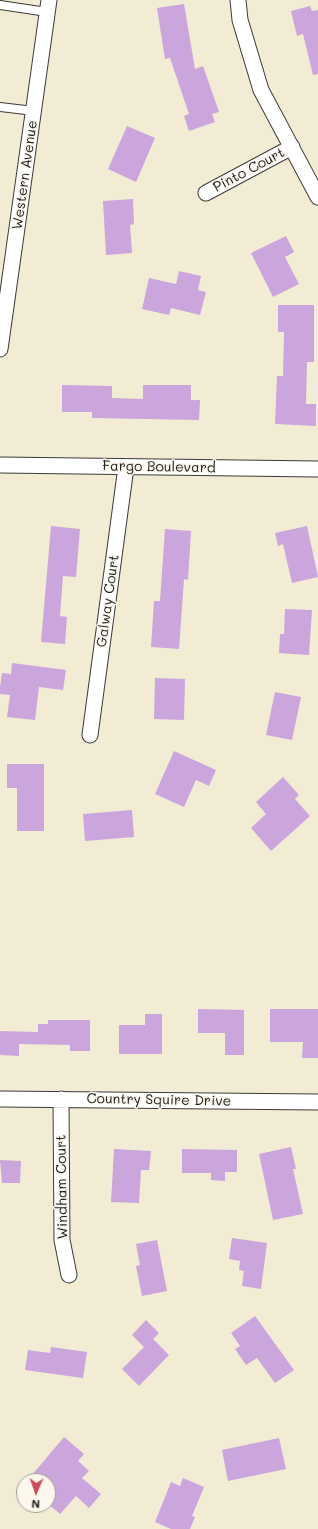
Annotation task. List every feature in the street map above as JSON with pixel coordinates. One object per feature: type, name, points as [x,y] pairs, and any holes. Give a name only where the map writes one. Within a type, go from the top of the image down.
[{"type":"street","points":[[238,0],[240,20],[261,90],[318,197]]},
{"type":"street","name":"Western Avenue","points":[[0,350],[48,6]]},
{"type":"street","name":"Pinto Court","points":[[206,193],[292,147]]},
{"type":"street","name":"Fargo Boulevard","points":[[0,465],[318,469]]},
{"type":"street","name":"Galway Court","points":[[90,735],[126,467]]},
{"type":"street","name":"Country Squire Drive","points":[[0,1099],[318,1102]]},
{"type":"street","name":"Windham Court","points":[[61,1099],[62,1240],[69,1275]]},
{"type":"lane","points":[[0,5],[48,6]]},
{"type":"lane","points":[[0,107],[34,112]]},
{"type":"building","points":[[184,4],[195,69],[203,66],[219,112],[212,114],[215,122],[189,131],[184,116],[189,114],[170,58],[165,59],[157,8]]},
{"type":"building","points":[[310,6],[312,11],[318,10],[318,74],[313,75],[303,34],[297,36],[291,11]]},
{"type":"building","points":[[127,126],[155,138],[136,182],[108,169]]},
{"type":"building","points":[[133,199],[134,224],[130,225],[132,253],[106,255],[103,201]]},
{"type":"building","points":[[286,236],[294,252],[285,257],[299,284],[273,297],[251,253]]},
{"type":"building","points":[[179,271],[201,276],[198,290],[206,292],[200,315],[171,308],[169,315],[142,309],[149,278],[176,284]]},
{"type":"building","points":[[278,305],[314,305],[314,362],[307,362],[306,404],[316,404],[316,426],[275,424],[277,376],[283,376],[284,332],[278,332]]},
{"type":"building","points":[[62,385],[112,386],[112,398],[143,399],[143,385],[191,385],[191,400],[200,400],[199,420],[92,418],[92,412],[62,412]]},
{"type":"building","points":[[51,526],[80,529],[76,577],[63,576],[60,616],[67,617],[65,644],[41,642]]},
{"type":"building","points":[[307,526],[318,577],[292,583],[283,544],[278,546],[275,533]]},
{"type":"building","points":[[165,529],[191,531],[188,580],[184,579],[179,649],[151,647],[154,601],[160,601]]},
{"type":"building","points":[[285,609],[312,610],[309,655],[279,653],[280,634],[284,634]]},
{"type":"building","points":[[12,663],[66,670],[63,690],[39,687],[35,720],[7,717],[10,695],[0,694],[0,687],[2,673],[11,674]]},
{"type":"building","points":[[155,678],[185,679],[184,720],[154,719]]},
{"type":"building","points":[[275,692],[301,697],[292,740],[266,735]]},
{"type":"building","points":[[174,751],[216,770],[209,786],[196,780],[184,807],[155,794]]},
{"type":"building","points":[[7,764],[44,764],[44,831],[17,831],[17,788],[7,788]]},
{"type":"building","points":[[283,777],[299,795],[295,799],[310,816],[271,851],[251,828],[266,814],[256,802]]},
{"type":"building","points":[[132,810],[134,837],[85,841],[83,814]]},
{"type":"building","points":[[198,1009],[244,1010],[244,1055],[225,1055],[225,1033],[198,1033]]},
{"type":"building","points":[[270,1009],[318,1009],[318,1058],[302,1058],[303,1042],[270,1042]]},
{"type":"building","points":[[145,1014],[162,1014],[162,1054],[119,1054],[119,1025],[145,1025]]},
{"type":"building","points":[[48,1020],[90,1020],[90,1051],[70,1051],[70,1045],[19,1044],[19,1056],[0,1055],[0,1031],[38,1032],[38,1024],[48,1024]]},
{"type":"building","points":[[291,1147],[296,1169],[293,1169],[303,1214],[273,1220],[259,1154]]},
{"type":"building","points":[[114,1149],[151,1151],[149,1170],[141,1170],[139,1203],[111,1202]]},
{"type":"building","points":[[182,1149],[237,1150],[237,1172],[225,1172],[225,1181],[211,1180],[211,1173],[182,1173]]},
{"type":"building","points":[[0,1160],[21,1161],[20,1183],[2,1183]]},
{"type":"building","points":[[232,1238],[267,1243],[261,1289],[242,1286],[244,1271],[239,1270],[240,1261],[229,1259]]},
{"type":"building","points":[[157,1240],[167,1291],[142,1296],[136,1266],[140,1265],[136,1244]]},
{"type":"building","points":[[255,1316],[294,1370],[275,1383],[257,1358],[246,1365],[235,1349],[240,1346],[231,1333]]},
{"type":"building","points":[[146,1320],[159,1333],[153,1339],[169,1355],[139,1386],[122,1369],[144,1347],[132,1335]]},
{"type":"building","points":[[51,1347],[87,1352],[83,1378],[25,1370],[28,1350],[50,1353]]},
{"type":"building","points":[[64,1437],[84,1454],[78,1461],[89,1471],[82,1478],[101,1494],[89,1508],[76,1496],[60,1514],[56,1511],[56,1473],[34,1473]]},
{"type":"building","points":[[279,1438],[286,1469],[228,1481],[222,1450]]},
{"type":"building","points":[[183,1478],[204,1487],[192,1516],[195,1517],[190,1529],[171,1529],[155,1522],[171,1482],[180,1486]]}]
